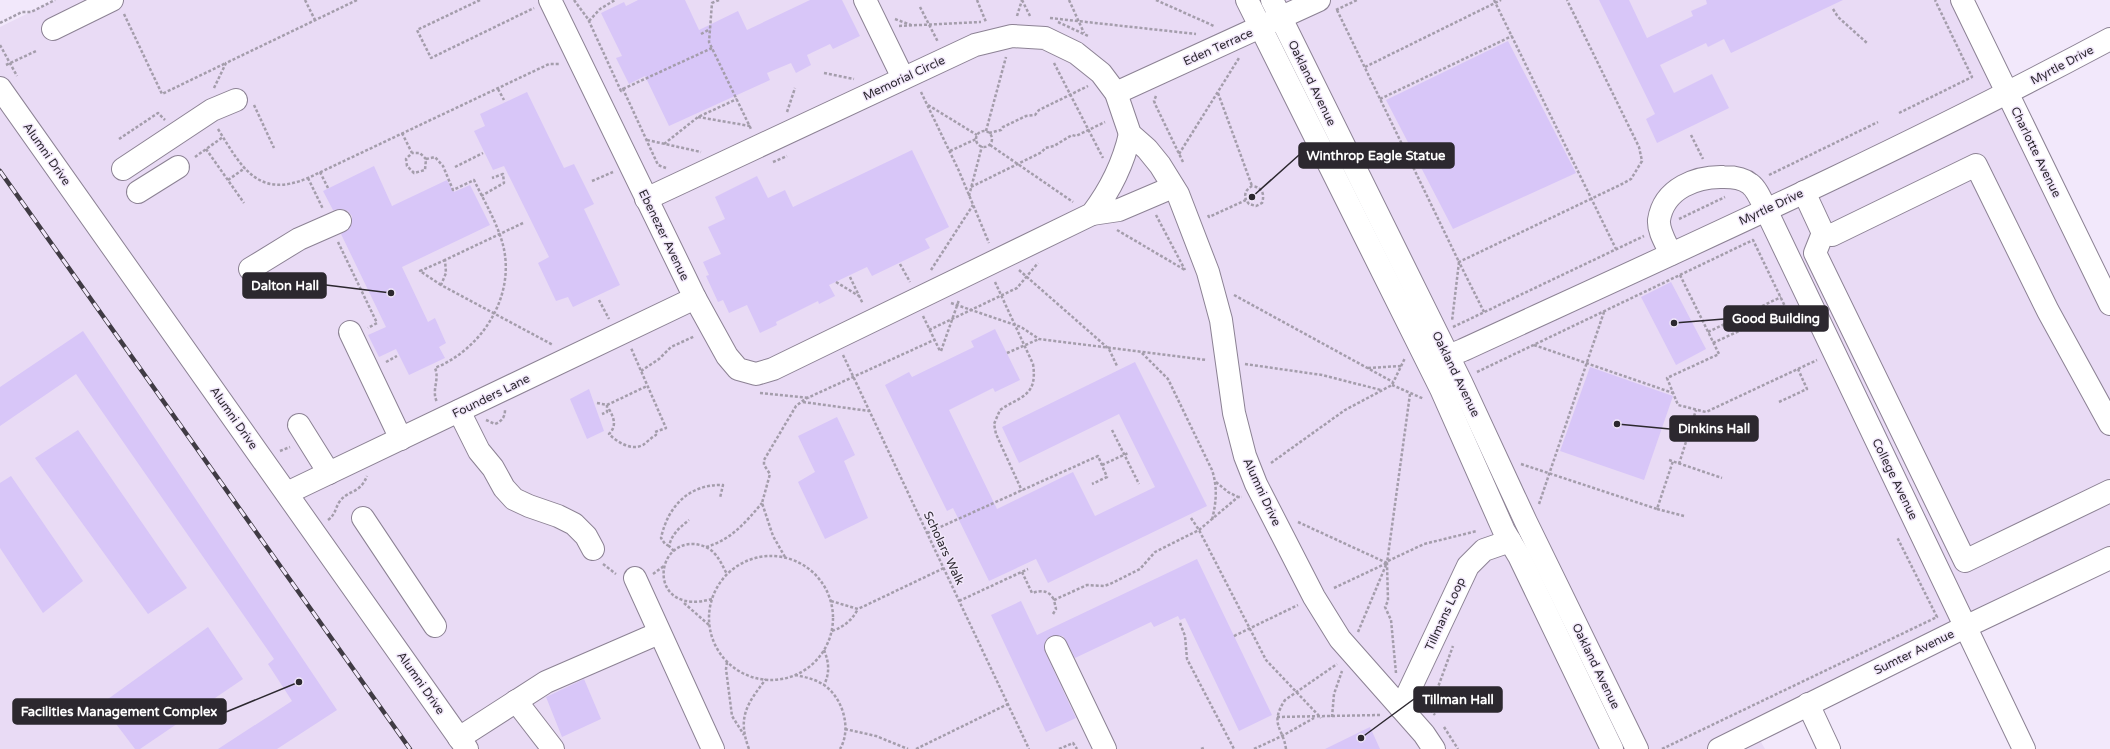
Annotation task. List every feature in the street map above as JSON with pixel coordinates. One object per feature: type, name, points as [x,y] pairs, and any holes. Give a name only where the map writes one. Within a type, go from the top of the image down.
[{"type":"street","points":[[865,0],[904,78]]},
{"type":"street","name":"Oakland Avenue","points":[[1247,0],[1438,360],[1526,522],[1637,749]]},
{"type":"street","name":"Charlotte Avenue","points":[[1962,0],[2110,304]]},
{"type":"street","points":[[53,29],[116,4]]},
{"type":"street","name":"Ebenezer Avenue","points":[[543,4],[646,199],[695,298],[727,356],[738,369],[756,374],[840,347]]},
{"type":"street","name":"Eden Terrace","points":[[1116,93],[1261,28],[1276,9],[1328,5]]},
{"type":"street","name":"Oakland Avenue","points":[[1276,9],[1438,360],[1510,541],[1612,749]]},
{"type":"street","name":"Memorial Circle","points":[[646,199],[975,45],[1012,36],[1041,38],[1076,53],[1101,73],[1116,93],[1130,134],[1147,149],[1160,165],[1176,191]]},
{"type":"street","name":"Myrtle Drive","points":[[1438,360],[1804,192],[2007,94],[2110,39]]},
{"type":"street","name":"Alumni Drive","points":[[0,88],[463,743]]},
{"type":"street","points":[[123,169],[212,110],[245,102]]},
{"type":"street","points":[[1092,214],[1116,178],[1124,160],[1130,134]]},
{"type":"street","points":[[138,192],[186,162]]},
{"type":"street","points":[[1823,233],[1832,235],[1976,166],[2048,311],[2110,424]]},
{"type":"street","name":"College Avenue","points":[[1671,254],[1659,228],[1659,219],[1666,203],[1676,190],[1694,180],[1713,176],[1734,177],[1751,184],[1766,210],[2024,749]]},
{"type":"street","points":[[840,347],[930,283],[968,275],[1092,214],[1119,210],[1176,191]]},
{"type":"street","name":"Alumni Drive","points":[[1176,191],[1211,283],[1222,320],[1234,413],[1245,456],[1256,484],[1314,598],[1340,639],[1394,711],[1434,749]]},
{"type":"street","points":[[1804,192],[1823,233],[1815,253],[1965,561],[2110,491]]},
{"type":"street","points":[[250,269],[299,239],[333,223]]},
{"type":"street","name":"Founders Lane","points":[[287,493],[695,298]]},
{"type":"street","points":[[357,331],[401,439]]},
{"type":"street","points":[[457,412],[479,452],[493,468],[504,488],[514,499],[558,516],[574,524],[586,536],[594,549]]},
{"type":"street","points":[[299,425],[329,473]]},
{"type":"street","points":[[363,518],[435,626]]},
{"type":"street","name":"Tillmans Loop","points":[[1394,711],[1468,566],[1484,550],[1510,541]]},
{"type":"street","name":"Sumter Avenue","points":[[1719,749],[1965,627],[2110,558]]},
{"type":"street","points":[[635,578],[713,749]]},
{"type":"street","points":[[463,743],[516,701],[546,682],[659,633]]},
{"type":"street","points":[[1056,647],[1105,749]]},
{"type":"street","points":[[516,701],[553,749]]},
{"type":"street","points":[[1808,704],[1829,749]]},
{"type":"path","points":[[0,23],[22,12],[31,12],[55,0]]},
{"type":"path","points":[[305,0],[315,20]]},
{"type":"path","points":[[116,4],[162,94],[358,0]]},
{"type":"path","points":[[480,0],[417,30],[431,58],[543,4]]},
{"type":"path","points":[[574,0],[589,21],[621,91],[712,48]]},
{"type":"path","points":[[589,21],[600,9],[615,0]]},
{"type":"path","points":[[710,0],[712,3],[709,42],[754,135]]},
{"type":"path","points":[[712,3],[719,0]]},
{"type":"path","points":[[899,26],[987,22],[977,0]]},
{"type":"path","points":[[1017,16],[1022,0]]},
{"type":"path","points":[[1022,0],[1030,16],[1038,17]]},
{"type":"path","points":[[1069,0],[1085,34]]},
{"type":"path","points":[[1156,0],[1214,26]]},
{"type":"path","points":[[1365,67],[1495,1],[1501,0]]},
{"type":"path","points":[[1459,262],[1631,179],[1642,161],[1639,147],[1567,0]]},
{"type":"path","points":[[1899,113],[1972,77],[1935,0]]},
{"type":"path","points":[[1495,1],[1616,249]]},
{"type":"path","points":[[1328,5],[1365,67],[1484,312]]},
{"type":"path","points":[[1833,9],[1838,17],[1867,43]]},
{"type":"path","points":[[895,18],[911,26]]},
{"type":"path","points":[[1091,39],[1085,34],[1066,24],[1046,18],[1196,34]]},
{"type":"path","points":[[1208,29],[1220,23]]},
{"type":"path","points":[[701,34],[710,29]]},
{"type":"path","points":[[1190,38],[1202,31]]},
{"type":"path","points":[[1380,99],[1512,36]]},
{"type":"path","points":[[6,65],[36,51]]},
{"type":"path","points":[[986,131],[1008,51]]},
{"type":"path","points":[[1179,154],[1242,54],[1234,58]]},
{"type":"path","points":[[1052,60],[1103,159]]},
{"type":"path","points":[[212,90],[226,63]]},
{"type":"path","points":[[218,123],[218,130],[245,168],[260,180],[275,186],[296,183],[549,64],[555,63],[565,67]]},
{"type":"path","points":[[824,73],[854,79]]},
{"type":"path","points":[[847,82],[860,76]]},
{"type":"path","points":[[989,133],[1001,130],[1003,127],[1014,121],[1035,115],[1038,110],[1090,84]]},
{"type":"path","points":[[786,115],[795,88]]},
{"type":"path","points":[[498,89],[504,100]]},
{"type":"path","points":[[623,89],[646,140],[661,168],[672,165]]},
{"type":"path","points":[[918,94],[928,89]]},
{"type":"path","points":[[921,92],[950,151],[989,243]]},
{"type":"path","points":[[1162,92],[1156,96],[1154,101],[1185,167]]},
{"type":"path","points":[[1218,92],[1252,186]]},
{"type":"path","points":[[664,144],[698,117],[736,99]]},
{"type":"path","points":[[245,102],[274,148]]},
{"type":"path","points":[[927,105],[977,134],[986,131]]},
{"type":"path","points":[[781,114],[794,108]]},
{"type":"path","points":[[119,138],[158,112],[164,120],[171,121]]},
{"type":"path","points":[[698,117],[750,127]]},
{"type":"path","points":[[971,187],[1042,152],[1045,148],[1054,146],[1072,135],[1076,136],[1105,122]]},
{"type":"path","points":[[743,131],[757,125]]},
{"type":"path","points":[[986,131],[992,137],[990,145]]},
{"type":"path","points":[[402,133],[412,153]]},
{"type":"path","points":[[977,134],[976,139],[978,144],[982,146],[990,145],[1074,202]]},
{"type":"path","points":[[1691,134],[1704,160]]},
{"type":"path","points":[[186,162],[223,137]]},
{"type":"path","points":[[950,151],[976,139]]},
{"type":"path","points":[[646,140],[701,152]]},
{"type":"path","points":[[969,196],[982,146]]},
{"type":"path","points":[[693,155],[708,148]]},
{"type":"path","points":[[206,149],[244,203]]},
{"type":"path","points":[[412,153],[420,153],[426,159],[425,170],[414,173],[406,166],[406,159],[412,153]]},
{"type":"path","points":[[455,167],[483,153]]},
{"type":"path","points":[[771,162],[791,154]]},
{"type":"path","points":[[426,159],[435,157],[443,166],[453,190],[474,180],[499,234],[505,256],[505,271],[500,296],[494,313],[481,334],[452,358],[434,368],[437,378],[434,391],[437,402],[457,412],[484,419],[495,424],[501,421],[505,415],[505,409]]},
{"type":"path","points":[[228,180],[245,168]]},
{"type":"path","points":[[592,181],[615,171],[617,174]]},
{"type":"path","points":[[320,172],[328,188]]},
{"type":"path","points":[[481,196],[504,183],[503,174],[492,178]]},
{"type":"path","points":[[308,178],[333,223],[377,323],[357,331]]},
{"type":"path","points":[[1252,186],[1258,187],[1262,190],[1264,196],[1262,203],[1256,206],[1249,204],[1246,200],[1245,195],[1247,189],[1252,186]]},
{"type":"path","points":[[1206,211],[1209,217],[1246,200]]},
{"type":"path","points":[[973,205],[930,283],[957,306],[1016,326],[1040,339],[1109,349],[1210,360],[1209,354]]},
{"type":"path","points":[[1152,208],[1187,274]]},
{"type":"path","points":[[523,223],[420,271],[441,285],[555,346],[553,347]]},
{"type":"path","points":[[1113,228],[1185,270],[1368,368],[1410,394],[1425,398]]},
{"type":"path","points":[[1474,374],[1753,240],[1793,323]]},
{"type":"path","points":[[929,330],[1001,294],[1017,288],[1042,257]]},
{"type":"path","points":[[441,285],[446,273],[445,260]]},
{"type":"path","points":[[1452,328],[1459,262]]},
{"type":"path","points":[[900,264],[910,282]]},
{"type":"path","points":[[1017,268],[1026,278],[1109,349],[1117,366]]},
{"type":"path","points":[[922,314],[934,340],[941,351],[968,275]]},
{"type":"path","points":[[1680,275],[1719,354],[1667,378],[1678,405],[1706,412],[1819,360]]},
{"type":"path","points":[[850,277],[863,304]]},
{"type":"path","points":[[994,279],[1033,364],[1032,384],[1023,398],[1000,410],[994,424],[996,434],[1022,491]]},
{"type":"path","points":[[836,282],[859,297]]},
{"type":"path","points":[[1708,332],[1781,297]]},
{"type":"path","points":[[599,300],[609,320]]},
{"type":"path","points":[[1538,507],[1604,311]]},
{"type":"path","points":[[1713,343],[1776,314],[1790,316]]},
{"type":"path","points":[[602,323],[616,317]]},
{"type":"path","points":[[696,330],[700,340]]},
{"type":"path","points":[[1561,332],[1565,334]]},
{"type":"path","points":[[641,371],[659,359],[671,347],[698,335]]},
{"type":"path","points":[[1007,353],[1040,339]]},
{"type":"path","points":[[706,547],[716,544],[737,531],[762,503],[770,474],[764,464],[764,460],[796,406],[934,340]]},
{"type":"path","points":[[624,351],[637,345]]},
{"type":"path","points":[[1533,345],[1673,393]]},
{"type":"path","name":"Scholars Walk","points":[[840,347],[1028,749]]},
{"type":"path","points":[[607,405],[614,421],[612,431],[609,434],[616,441],[625,445],[639,446],[644,444],[656,435],[655,432],[666,428],[631,348]]},
{"type":"path","points":[[1142,353],[1168,379],[1216,482],[1216,504],[1212,520]]},
{"type":"path","points":[[1271,463],[1345,410],[1392,384],[1407,354]]},
{"type":"path","points":[[380,365],[398,356]]},
{"type":"path","points":[[1245,364],[1322,375],[1382,390]]},
{"type":"path","points":[[1368,368],[1402,366]]},
{"type":"path","points":[[1778,402],[1807,388],[1798,369]]},
{"type":"path","points":[[597,403],[607,405],[647,386]]},
{"type":"path","points":[[757,392],[810,398]]},
{"type":"path","points":[[1396,675],[1391,620],[1385,607],[1388,602],[1387,562],[1410,394]]},
{"type":"path","points":[[431,405],[437,402]]},
{"type":"path","points":[[802,402],[870,411]]},
{"type":"path","points":[[602,414],[609,409]]},
{"type":"path","points":[[1679,464],[1696,410]]},
{"type":"path","points":[[1112,430],[1126,454],[1139,484]]},
{"type":"path","points":[[1102,465],[1126,454]]},
{"type":"path","points":[[927,533],[1098,456],[1107,477],[1092,484]]},
{"type":"path","points":[[1669,460],[1722,478]]},
{"type":"path","points":[[1657,509],[1673,461]]},
{"type":"path","points":[[1517,463],[1657,509],[1684,516]]},
{"type":"path","points":[[326,521],[333,516],[340,501],[363,485],[367,475],[374,472]]},
{"type":"path","points":[[1216,482],[1228,492],[1238,497],[1246,498]]},
{"type":"path","points":[[674,551],[670,546],[665,544],[662,534],[671,513],[679,501],[689,492],[713,485],[723,485],[720,498]]},
{"type":"path","points":[[1054,600],[1087,585],[1104,586],[1110,584],[1140,569],[1155,552],[1199,530],[1238,497]]},
{"type":"path","points":[[762,503],[773,536],[785,557]]},
{"type":"path","points":[[1191,518],[1199,530],[1248,628],[1266,660],[1321,718]]},
{"type":"path","points":[[670,546],[675,532],[689,520]]},
{"type":"path","points":[[1298,522],[1387,562]]},
{"type":"path","points":[[1334,588],[1424,544],[1482,530]]},
{"type":"path","points":[[1662,749],[1937,617],[1897,537]]},
{"type":"path","points":[[709,625],[682,601],[673,596],[667,587],[664,577],[664,566],[674,551],[684,545],[692,544],[706,547],[714,553],[727,574]]},
{"type":"path","points":[[772,556],[785,557],[798,562],[814,573],[826,589],[831,601],[833,621],[832,631],[824,650],[816,660],[794,675],[780,679],[766,679],[745,674],[727,661],[715,645],[709,625],[712,599],[718,586],[727,574],[748,560],[772,556]]},
{"type":"path","points":[[1358,634],[1387,562]]},
{"type":"path","points":[[832,631],[842,628],[854,617],[858,609],[944,568]]},
{"type":"path","points":[[959,601],[1028,569]]},
{"type":"path","points":[[1022,572],[1032,593],[1045,591],[1051,594],[1056,609],[1053,614]]},
{"type":"path","points":[[682,601],[692,603],[712,599]]},
{"type":"path","points":[[831,601],[858,609]]},
{"type":"path","points":[[1234,636],[1303,602]]},
{"type":"path","points":[[1180,623],[1185,636],[1187,659],[1225,738],[1234,749]]},
{"type":"path","points":[[1430,709],[1456,640]]},
{"type":"path","points":[[824,650],[828,660],[828,677],[824,685]]},
{"type":"path","points":[[727,661],[726,669],[732,716],[744,735],[749,749]]},
{"type":"path","points":[[1286,749],[1279,730],[1278,717],[1285,700],[1338,664]]},
{"type":"path","points":[[1332,717],[1334,694],[1342,671]]},
{"type":"path","points":[[794,675],[810,678],[824,685],[836,697],[844,713],[845,729],[840,749]]},
{"type":"path","points":[[744,735],[745,712],[750,701],[766,679]]},
{"type":"path","points":[[916,749],[1008,704]]},
{"type":"path","points":[[1278,717],[1321,718],[1394,711]]},
{"type":"path","points":[[1254,749],[1315,718]]},
{"type":"path","points":[[845,729],[876,736],[908,749]]},
{"type":"path","points":[[1059,749],[1073,742],[1077,749]]},
{"type":"shaded area","points":[[55,0],[1961,0],[2110,303],[2110,559],[1755,732],[1765,749],[0,749],[0,27]]},
{"type":"building","points":[[638,0],[685,0],[699,30],[738,11],[747,30],[810,0],[842,0],[860,36],[833,49],[830,44],[807,55],[811,65],[796,73],[791,63],[767,73],[770,80],[669,126],[645,76],[629,84],[616,58],[622,56],[601,13],[624,2],[626,6]]},
{"type":"building","points":[[1599,0],[1629,0],[1647,38],[1693,16],[1691,11],[1707,4],[1706,0],[1843,0],[1731,53],[1724,39],[1708,47],[1706,43],[1660,65],[1674,93],[1712,74],[1729,108],[1657,143],[1646,119],[1655,114]]},
{"type":"building","points":[[1508,41],[1576,173],[1453,229],[1386,100]]},
{"type":"building","points":[[527,92],[564,168],[574,164],[594,204],[584,209],[620,285],[573,307],[568,297],[556,301],[538,263],[549,257],[504,166],[493,170],[474,131],[485,126],[480,114]]},
{"type":"building","points":[[912,150],[949,227],[925,239],[930,248],[872,276],[867,267],[829,285],[835,296],[819,304],[818,301],[776,322],[777,325],[760,333],[747,305],[729,313],[723,300],[718,302],[706,276],[709,275],[703,262],[721,254],[708,227],[725,219],[715,197],[757,176],[768,198],[785,190],[793,207]]},
{"type":"building","points":[[374,166],[392,206],[447,180],[454,192],[470,185],[490,225],[402,267],[428,322],[435,318],[446,343],[439,347],[445,358],[409,375],[396,349],[379,357],[368,335],[386,327],[341,234],[350,228],[352,216],[348,211],[342,209],[333,210],[323,191]]},
{"type":"building","points":[[1671,282],[1706,349],[1676,365],[1641,297]]},
{"type":"building","points":[[995,329],[1020,380],[995,392],[993,388],[949,410],[997,509],[1073,472],[1095,516],[1155,487],[1119,414],[1019,463],[1002,427],[1135,362],[1207,506],[1048,583],[1036,559],[989,581],[953,508],[947,511],[885,385],[909,372],[912,377],[974,347],[971,341]]},
{"type":"building","points":[[83,331],[337,710],[277,749],[218,749],[292,701],[268,664],[274,659],[76,374],[0,426],[0,387]]},
{"type":"building","points":[[1590,367],[1673,396],[1644,480],[1560,451]]},
{"type":"building","points":[[589,389],[604,431],[587,439],[570,399]]},
{"type":"building","points":[[837,417],[855,455],[844,461],[868,518],[825,539],[798,482],[815,472],[798,436]]},
{"type":"building","points":[[78,430],[187,588],[148,614],[35,458]]},
{"type":"building","points":[[11,476],[83,581],[43,613],[0,548],[0,483]]},
{"type":"building","points":[[1197,559],[1272,715],[1239,731],[1185,618],[1180,620],[1178,616],[1154,627],[1151,622],[1075,658],[1063,636],[1051,636],[1046,640],[1044,646],[1045,652],[1076,718],[1046,732],[991,615],[1021,601],[1037,635]]},
{"type":"building","points":[[208,627],[243,679],[140,749],[135,749],[101,704]]},
{"type":"building","points":[[584,679],[601,719],[562,737],[546,697]]},
{"type":"building","points":[[1370,727],[1380,749],[1325,749]]},
{"type":"railway","points":[[0,171],[410,749]]},
{"type":"place","name":"Winthrop Eagle Statue","points":[[1252,197]]},
{"type":"place","name":"Dalton Hall","points":[[391,293]]},
{"type":"place","name":"Good Building","points":[[1674,323]]},
{"type":"place","name":"Dinkins Hall","points":[[1617,424]]},
{"type":"place","name":"Facilities Management Complex","points":[[299,682]]},
{"type":"place","name":"Tillman Hall","points":[[1361,738]]}]
